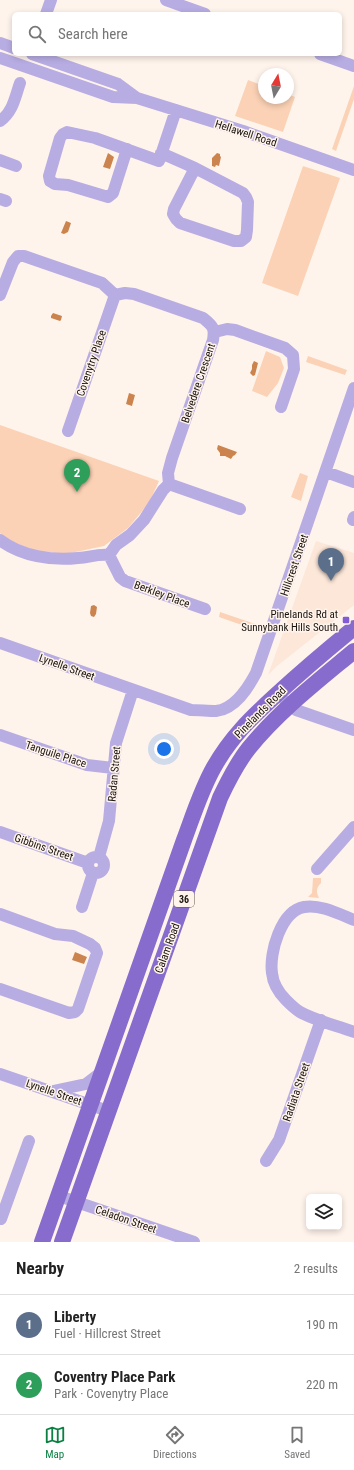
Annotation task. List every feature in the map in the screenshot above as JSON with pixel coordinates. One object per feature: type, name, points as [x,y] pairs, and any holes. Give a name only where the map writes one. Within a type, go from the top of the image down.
[{"type":"main road","name":"Pinelands Road","points":[[184,840],[199,798],[215,765],[242,728],[296,676],[354,628]]},
{"type":"main road","name":"Calam Road","points":[[62,1242],[220,798],[231,776],[248,749],[292,704],[354,651]]},
{"type":"main road","name":"Calam Road","points":[[42,1242],[184,840]]},
{"type":"street","points":[[47,12],[51,0]]},
{"type":"street","points":[[166,0],[199,12]]},
{"type":"street","points":[[0,43],[12,47]]},
{"type":"street","points":[[28,67],[31,56]]},
{"type":"street","name":"Hellawell Road","points":[[38,56],[118,84],[137,98]]},
{"type":"street","points":[[326,56],[354,66]]},
{"type":"street","name":"Hellawell Road","points":[[0,58],[113,96],[137,98],[243,131],[354,170]]},
{"type":"street","points":[[0,121],[11,110],[20,83]]},
{"type":"street","points":[[160,157],[176,110]]},
{"type":"street","points":[[128,149],[113,193],[108,197],[68,185],[55,184],[50,181],[49,176],[60,138],[67,132],[95,138],[128,149],[160,157],[195,168],[242,193],[246,197],[248,202],[247,230],[246,236],[241,241],[234,241],[180,223],[176,219],[173,214],[174,209],[195,168]]},
{"type":"street","points":[[0,160],[16,166]]},
{"type":"street","points":[[1,292],[13,262],[18,256],[24,256],[102,283],[115,295]]},
{"type":"street","name":"Belvedere Crescent","points":[[115,295],[125,293],[134,294],[203,318],[211,325],[215,332],[172,458],[168,473],[169,484]]},
{"type":"street","name":"Covenytry Place","points":[[68,431],[115,295]]},
{"type":"street","points":[[215,332],[227,329],[235,330],[286,348],[293,355],[294,369],[281,407]]},
{"type":"street","name":"Hillcrest Street","points":[[133,690],[190,710],[217,711],[229,706],[250,686],[256,673],[354,388]]},
{"type":"street","points":[[326,472],[354,482]]},
{"type":"street","points":[[0,540],[7,545],[27,554],[46,558],[65,559],[97,554],[109,555],[116,545],[130,535],[144,520],[163,490],[169,484],[240,509]]},
{"type":"street","name":"Berkley Place","points":[[109,555],[120,577],[125,581],[205,610]]},
{"type":"street","name":"Lynelle Street","points":[[0,643],[133,690]]},
{"type":"street","name":"Radan Street","points":[[82,907],[93,864],[109,821],[116,743],[133,690]]},
{"type":"street","points":[[274,697],[292,704],[296,710],[354,730]]},
{"type":"street","name":"Tanguile Place","points":[[0,735],[88,765],[114,768]]},
{"type":"street","points":[[317,868],[354,827]]},
{"type":"street","name":"Gibbins Street","points":[[0,832],[93,864]]},
{"type":"street","points":[[354,920],[322,908],[304,907],[294,911],[288,916],[282,925],[274,949],[272,963],[272,974],[276,988],[299,1012],[354,1032]]},
{"type":"street","points":[[0,914],[55,934],[73,936],[90,944],[95,948],[97,953],[81,1002],[76,1012],[69,1013],[0,989]]},
{"type":"street","name":"Radiata Street","points":[[266,1162],[279,1140],[321,1020]]},
{"type":"street","points":[[52,1092],[86,1084],[103,1071]]},
{"type":"street","name":"Lynelle Street","points":[[1,1078],[52,1092],[108,1111]]},
{"type":"street","points":[[0,1219],[4,1194],[16,1178],[29,1141]]},
{"type":"street","name":"Celadon Street","points":[[58,1196],[77,1202],[167,1238],[194,1242]]},
{"type":"shaded area","points":[[248,80],[258,84],[258,104],[293,104],[283,132],[235,116]]},
{"type":"shaded area","points":[[354,86],[354,99],[336,151],[332,149]]},
{"type":"shaded area","points":[[108,153],[114,157],[110,169],[103,167]]},
{"type":"shaded area","points":[[217,153],[220,154],[221,157],[219,166],[216,165],[215,167],[212,166],[212,158]]},
{"type":"shaded area","points":[[303,166],[340,178],[298,296],[262,283]]},
{"type":"shaded area","points":[[66,221],[71,223],[68,232],[64,234],[61,233]]},
{"type":"shaded area","points":[[53,313],[62,316],[60,321],[51,318]]},
{"type":"shaded area","points":[[266,351],[280,357],[284,368],[278,383],[267,397],[252,391]]},
{"type":"shaded area","points":[[308,356],[347,370],[345,375],[306,362]]},
{"type":"shaded area","points":[[254,361],[258,363],[255,375],[253,376],[250,373]]},
{"type":"shaded area","points":[[129,393],[135,395],[132,406],[126,404]]},
{"type":"shaded area","points":[[0,425],[159,481],[149,503],[128,528],[104,546],[66,554],[35,551],[4,538],[0,533]]},
{"type":"shaded area","points":[[218,445],[237,452],[231,459],[225,456],[220,456],[217,449]]},
{"type":"shaded area","points":[[300,473],[308,476],[301,501],[291,497]]},
{"type":"shaded area","points":[[316,541],[354,553],[354,605],[277,666],[268,675]]},
{"type":"shaded area","points":[[94,605],[97,607],[94,617],[91,616],[90,613],[91,606]]},
{"type":"shaded area","points":[[220,612],[258,625],[256,630],[219,617]]},
{"type":"shaded area","points":[[313,878],[321,878],[321,883],[317,890],[319,898],[308,897],[312,893]]},
{"type":"shaded area","points":[[75,952],[87,957],[84,964],[72,960]]},
{"type":"place","name":"Coventry Place Park","points":[[77,492]]},
{"type":"place","name":"Liberty","points":[[331,581]]},
{"type":"place","name":"Pinelands Rd at Sunnybank Hills South","points":[[346,620]]}]
